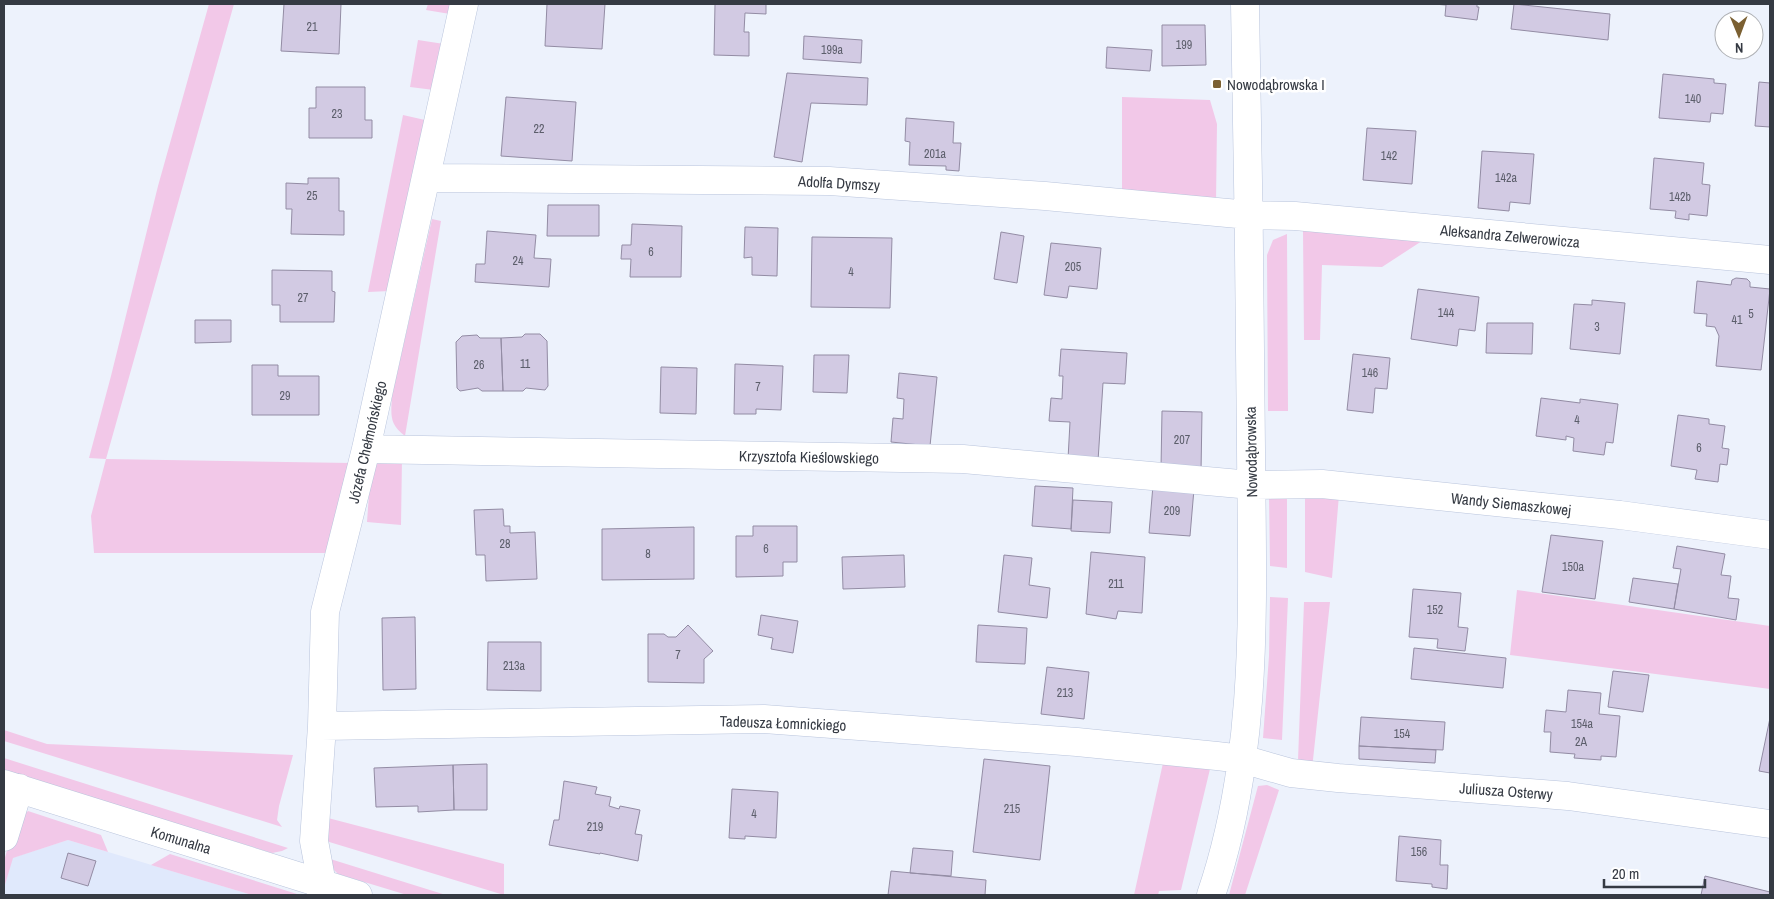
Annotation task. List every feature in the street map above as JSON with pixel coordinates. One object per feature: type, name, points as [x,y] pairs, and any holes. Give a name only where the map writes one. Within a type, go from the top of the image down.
[{"type":"street","name":"Józefa Chełmońskiego","points":[[321,890],[314,840],[322,726],[325,612],[366,449],[464,4]]},
{"type":"street","name":"Nowodąbrowska","points":[[1211,895],[1230,823],[1242,759],[1248,696],[1253,591],[1245,4]]},
{"type":"street","name":"Adolfa Dymszy","points":[[427,178],[829,181],[1044,196],[1249,215]]},
{"type":"street","name":"Aleksandra Zelwerowicza","points":[[1249,215],[1295,216],[1770,260]]},
{"type":"street","name":"Krzysztofa Kieślowskiego","points":[[366,449],[963,459],[1251,485]]},
{"type":"street","name":"Wandy Siemaszkowej","points":[[1251,485],[1322,484],[1620,515],[1770,535]]},
{"type":"street","name":"Tadeusza Łomnickiego","points":[[322,726],[764,719],[1077,742],[1242,759]]},
{"type":"street","name":"Juliusza Osterwy","points":[[1242,759],[1291,773],[1568,796],[1770,824]]},
{"type":"street","name":"Komunalna","points":[[11,786],[321,890],[358,895]]},
{"type":"street","points":[[4,837],[11,786]]},
{"type":"shaded area","points":[[209,4],[234,4],[106,459],[89,458],[158,186]]},
{"type":"shaded area","points":[[428,4],[452,4],[450,14],[426,10]]},
{"type":"shaded area","points":[[418,40],[444,44],[434,90],[410,87]]},
{"type":"shaded area","points":[[1122,97],[1210,100],[1217,124],[1216,203],[1122,197]]},
{"type":"shaded area","points":[[403,115],[425,120],[390,291],[368,292]]},
{"type":"shaded area","points":[[432,219],[441,221],[405,436],[396,427],[392,419],[392,396]]},
{"type":"shaded area","points":[[1303,231],[1425,239],[1382,267],[1322,265],[1320,340],[1304,340]]},
{"type":"shaded area","points":[[1287,234],[1288,411],[1268,411],[1267,255],[1273,240]]},
{"type":"shaded area","points":[[402,458],[401,525],[367,522],[371,466],[378,459]]},
{"type":"shaded area","points":[[106,459],[351,463],[326,553],[94,553],[91,516]]},
{"type":"shaded area","points":[[1305,492],[1339,495],[1332,578],[1305,572]]},
{"type":"shaded area","points":[[1269,496],[1287,496],[1287,568],[1270,566]]},
{"type":"shaded area","points":[[1517,590],[1770,626],[1770,689],[1510,655]]},
{"type":"shaded area","points":[[1270,597],[1288,598],[1282,740],[1263,738],[1269,656]]},
{"type":"shaded area","points":[[1304,602],[1330,602],[1312,769],[1305,767],[1298,760]]},
{"type":"shaded area","points":[[4,730],[47,744],[293,755],[279,806],[277,820],[282,827],[4,741]]},
{"type":"shaded area","points":[[4,758],[288,848],[272,853],[4,771]]},
{"type":"shaded area","points":[[1163,763],[1210,769],[1181,890],[1159,891],[1158,895],[1134,895]]},
{"type":"shaded area","points":[[1267,785],[1279,790],[1245,895],[1229,895],[1258,786]]},
{"type":"shaded area","points":[[28,811],[101,835],[108,852],[68,840],[13,858],[4,888],[4,861],[15,823]]},
{"type":"shaded area","points":[[328,818],[504,864],[504,895],[326,841]]},
{"type":"shaded area","points":[[68,840],[252,895],[4,895],[12,858]]},
{"type":"shaded area","points":[[170,854],[299,895],[252,895],[151,865]]},
{"type":"shaded area","points":[[327,858],[446,895],[407,895],[338,874],[330,866]]},
{"type":"building","points":[[284,4],[341,4],[339,54],[281,51]]},
{"type":"building","points":[[547,4],[605,4],[602,49],[545,46]]},
{"type":"building","points":[[715,4],[766,4],[766,14],[745,13],[744,32],[749,32],[749,56],[714,55]]},
{"type":"building","points":[[1433,4],[1477,4],[1477,7],[1479,7],[1477,20],[1445,16],[1446,5]]},
{"type":"building","points":[[1514,4],[1610,14],[1608,40],[1511,29]]},
{"type":"building","points":[[1162,25],[1205,25],[1206,65],[1162,66]]},
{"type":"building","points":[[804,36],[862,40],[861,63],[803,59]]},
{"type":"building","points":[[1107,47],[1152,50],[1150,71],[1106,68]]},
{"type":"building","points":[[787,73],[868,78],[867,105],[811,103],[802,162],[774,157]]},
{"type":"building","points":[[1663,74],[1714,79],[1714,83],[1726,84],[1723,114],[1711,113],[1710,122],[1659,118]]},
{"type":"building","points":[[1759,82],[1770,83],[1770,127],[1755,126]]},
{"type":"building","points":[[316,87],[365,87],[365,120],[372,120],[372,138],[309,138],[309,108],[316,108]]},
{"type":"building","points":[[506,97],[576,102],[572,161],[501,156]]},
{"type":"building","points":[[906,118],[954,122],[953,143],[961,143],[959,171],[946,170],[946,166],[909,165],[910,142],[905,141]]},
{"type":"building","points":[[1367,128],[1416,131],[1412,184],[1363,180]]},
{"type":"building","points":[[1482,151],[1534,154],[1530,204],[1510,202],[1509,211],[1478,208]]},
{"type":"building","points":[[1654,158],[1704,163],[1702,184],[1710,185],[1707,216],[1689,214],[1689,220],[1675,218],[1676,211],[1650,209]]},
{"type":"building","points":[[308,178],[339,178],[339,211],[344,211],[344,235],[291,234],[292,209],[286,209],[286,183],[308,184]]},
{"type":"building","points":[[548,205],[599,205],[599,236],[547,236]]},
{"type":"building","points":[[632,224],[682,226],[681,277],[630,277],[631,259],[621,259],[622,245],[631,245]]},
{"type":"building","points":[[745,227],[778,228],[777,276],[752,275],[752,257],[744,258]]},
{"type":"building","points":[[487,231],[536,235],[534,258],[551,259],[549,287],[475,282],[476,264],[485,264]]},
{"type":"building","points":[[1001,232],[1024,236],[1017,283],[994,279]]},
{"type":"building","points":[[812,237],[892,238],[890,308],[811,307]]},
{"type":"building","points":[[1051,243],[1101,248],[1097,289],[1069,286],[1067,298],[1044,295]]},
{"type":"building","points":[[272,270],[332,271],[332,291],[335,292],[334,322],[280,322],[280,305],[272,305]]},
{"type":"building","points":[[1736,278],[1747,279],[1750,282],[1750,287],[1770,289],[1761,370],[1716,366],[1719,336],[1715,327],[1706,326],[1707,314],[1694,313],[1697,281],[1731,285],[1732,280]]},
{"type":"building","points":[[1418,289],[1479,297],[1475,331],[1459,329],[1457,346],[1411,339]]},
{"type":"building","points":[[1592,300],[1625,303],[1620,354],[1570,349],[1574,304],[1592,305]]},
{"type":"building","points":[[195,320],[231,320],[231,342],[195,343]]},
{"type":"building","points":[[1487,323],[1533,323],[1532,354],[1486,353]]},
{"type":"building","points":[[525,334],[540,334],[547,341],[548,386],[545,390],[526,388],[523,391],[503,391],[501,338],[522,337]]},
{"type":"building","points":[[477,335],[480,338],[501,338],[503,391],[482,391],[478,388],[460,391],[457,388],[456,342],[462,336]]},
{"type":"building","points":[[1061,349],[1127,353],[1125,384],[1103,383],[1098,461],[1068,459],[1070,422],[1049,421],[1051,398],[1062,399],[1063,376],[1059,376]]},
{"type":"building","points":[[1353,354],[1390,358],[1387,389],[1375,388],[1373,413],[1347,410]]},
{"type":"building","points":[[814,355],[849,355],[847,393],[813,392]]},
{"type":"building","points":[[735,364],[783,366],[781,410],[756,409],[756,414],[734,414]]},
{"type":"building","points":[[252,365],[278,365],[278,376],[319,376],[319,415],[252,415]]},
{"type":"building","points":[[661,367],[697,368],[696,414],[660,413]]},
{"type":"building","points":[[899,373],[937,377],[930,446],[891,442],[893,418],[903,419],[904,399],[897,398]]},
{"type":"building","points":[[1541,398],[1580,403],[1580,399],[1618,404],[1613,443],[1606,442],[1604,455],[1573,451],[1574,438],[1566,436],[1566,440],[1536,436]]},
{"type":"building","points":[[1162,411],[1202,412],[1201,472],[1161,468]]},
{"type":"building","points":[[1678,415],[1709,419],[1709,424],[1725,426],[1722,448],[1729,449],[1727,465],[1720,464],[1718,482],[1695,479],[1697,470],[1671,466]]},
{"type":"building","points":[[1153,485],[1194,489],[1190,536],[1149,533]]},
{"type":"building","points":[[1035,486],[1073,488],[1071,529],[1032,526]]},
{"type":"building","points":[[1073,500],[1112,502],[1110,533],[1071,531]]},
{"type":"building","points":[[503,509],[504,526],[510,526],[510,533],[535,532],[537,579],[486,581],[485,555],[476,555],[474,510]]},
{"type":"building","points":[[753,526],[797,526],[797,562],[783,562],[783,576],[736,577],[736,536],[753,536]]},
{"type":"building","points":[[694,527],[694,579],[602,580],[602,529]]},
{"type":"building","points":[[1551,535],[1603,541],[1595,599],[1542,592]]},
{"type":"building","points":[[1677,546],[1725,554],[1721,575],[1731,576],[1728,598],[1739,599],[1736,620],[1674,609],[1681,569],[1673,568]]},
{"type":"building","points":[[1091,552],[1145,557],[1142,613],[1118,611],[1116,619],[1086,614]]},
{"type":"building","points":[[904,555],[905,587],[843,589],[842,557]]},
{"type":"building","points":[[1004,555],[1032,558],[1029,585],[1050,588],[1047,618],[998,612]]},
{"type":"building","points":[[1633,578],[1678,584],[1674,609],[1629,602]]},
{"type":"building","points":[[1413,589],[1461,593],[1458,627],[1468,628],[1465,651],[1437,648],[1438,639],[1409,637]]},
{"type":"building","points":[[761,615],[798,621],[793,653],[771,649],[773,638],[758,635]]},
{"type":"building","points":[[415,617],[416,689],[383,690],[382,618]]},
{"type":"building","points":[[688,625],[713,651],[704,659],[704,683],[648,682],[648,634],[664,634],[668,637],[676,637]]},
{"type":"building","points":[[978,625],[1027,628],[1025,664],[976,662]]},
{"type":"building","points":[[488,642],[541,642],[541,691],[487,690]]},
{"type":"building","points":[[1414,648],[1506,658],[1503,688],[1411,679]]},
{"type":"building","points":[[1047,667],[1089,672],[1084,719],[1041,714]]},
{"type":"building","points":[[1613,671],[1649,675],[1643,712],[1608,707]]},
{"type":"building","points":[[1568,690],[1601,693],[1599,714],[1620,716],[1616,757],[1601,756],[1601,760],[1574,758],[1575,754],[1550,752],[1551,732],[1544,732],[1546,710],[1566,712]]},
{"type":"building","points":[[1361,717],[1445,722],[1443,750],[1359,746]]},
{"type":"building","points":[[1770,718],[1770,773],[1759,771]]},
{"type":"building","points":[[1359,746],[1436,750],[1435,763],[1359,759]]},
{"type":"building","points":[[984,759],[1050,766],[1040,860],[973,852]]},
{"type":"building","points":[[487,764],[487,810],[454,810],[453,765]]},
{"type":"building","points":[[453,765],[454,810],[418,812],[418,806],[376,807],[374,768]]},
{"type":"building","points":[[564,781],[597,787],[595,794],[611,797],[609,806],[619,809],[620,806],[640,810],[635,834],[642,835],[638,861],[549,845],[554,820],[559,820]]},
{"type":"building","points":[[732,789],[778,792],[776,838],[745,836],[745,839],[729,838]]},
{"type":"building","points":[[1399,836],[1441,840],[1440,865],[1448,865],[1447,889],[1432,887],[1432,884],[1396,881]]},
{"type":"building","points":[[913,848],[953,851],[951,876],[910,873]]},
{"type":"building","points":[[68,853],[96,861],[88,886],[61,878]]},
{"type":"building","points":[[891,871],[986,880],[985,895],[888,895]]},
{"type":"building","points":[[1705,876],[1770,892],[1770,895],[1701,895]]},
{"type":"place","name":"Nowodąbrowska I","points":[[1217,84]]}]
